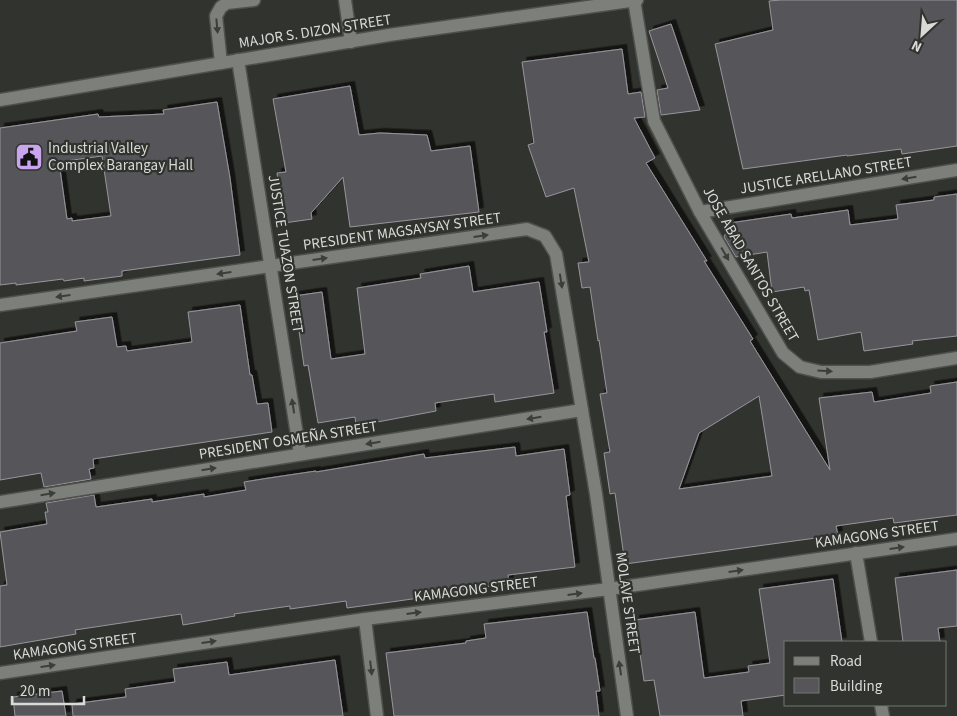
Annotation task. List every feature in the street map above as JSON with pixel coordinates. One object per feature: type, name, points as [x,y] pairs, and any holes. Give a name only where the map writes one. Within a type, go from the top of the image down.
[{"type":"street","points":[[221,62],[216,16],[221,7],[227,3],[254,0]]},
{"type":"street","points":[[345,0],[350,42]]},
{"type":"street","name":"MAJOR S. DIZON STREET","points":[[0,100],[221,62],[635,0]]},
{"type":"street","name":"JOSE ABAD SANTOS STREET","points":[[635,0],[654,121],[700,212],[783,353],[800,367],[821,372],[870,372],[957,358]]},
{"type":"street","name":"JUSTICE TUAZON STREET","points":[[238,60],[272,266],[300,454]]},
{"type":"street","name":"JUSTICE ARELLANO STREET","points":[[700,212],[957,170]]},
{"type":"street","name":"PRESIDENT MAGSAYSAY STREET","points":[[0,305],[527,229],[545,236],[556,254],[596,494]]},
{"type":"street","name":"PRESIDENT OSMEÑA STREET","points":[[0,502],[582,410]]},
{"type":"street","name":"MOLAVE STREET","points":[[596,494],[627,716]]},
{"type":"street","name":"KAMAGONG STREET","points":[[0,673],[365,619],[610,590],[957,539]]},
{"type":"street","points":[[856,553],[871,641]]},
{"type":"street","points":[[365,619],[377,716]]},
{"type":"building","points":[[957,0],[957,146],[902,154],[901,149],[743,169],[715,44],[773,30],[769,1]]},
{"type":"building","points":[[671,24],[700,110],[661,115],[657,90],[668,88],[649,31]]},
{"type":"building","points":[[622,49],[628,94],[641,92],[645,117],[634,118],[655,158],[646,163],[753,339],[750,341],[830,470],[819,398],[872,392],[874,402],[931,393],[930,386],[957,382],[957,515],[894,523],[893,518],[836,526],[838,535],[625,564],[615,493],[610,494],[604,453],[610,452],[600,394],[607,393],[599,340],[590,287],[582,288],[578,263],[589,262],[574,188],[546,197],[528,145],[534,143],[522,62]],"holes":[[[759,396],[772,476],[679,489],[699,433]]]},
{"type":"building","points":[[350,86],[359,135],[380,133],[427,135],[431,151],[470,146],[479,212],[350,227],[343,177],[311,213],[312,219],[284,223],[277,173],[286,172],[273,99]]},
{"type":"building","points":[[217,102],[230,178],[240,255],[122,271],[122,276],[84,281],[84,278],[0,285],[0,128],[98,114],[99,117],[164,114],[163,110]],"holes":[[[102,156],[111,216],[72,221],[72,218],[67,219],[59,162]]]},
{"type":"building","points":[[957,194],[957,336],[912,341],[913,344],[864,351],[861,332],[818,340],[809,290],[805,291],[804,287],[772,292],[767,252],[736,257],[724,237],[730,223],[791,214],[792,218],[848,210],[850,225],[898,219],[896,205],[934,200],[934,197]]},
{"type":"building","points":[[469,266],[473,292],[539,282],[547,332],[544,332],[554,393],[495,402],[494,394],[435,403],[436,411],[356,426],[355,417],[318,423],[308,365],[304,366],[294,296],[322,292],[331,359],[365,354],[357,288],[421,278],[420,274]]},
{"type":"building","points":[[240,305],[250,375],[252,375],[257,404],[268,403],[272,432],[93,459],[94,468],[89,469],[91,479],[44,487],[41,473],[0,480],[0,343],[77,331],[75,322],[112,317],[117,347],[126,346],[127,351],[192,342],[188,312]]},
{"type":"building","points":[[515,447],[516,456],[564,449],[570,495],[566,496],[575,567],[508,575],[509,584],[453,591],[454,593],[398,601],[347,608],[346,601],[290,609],[290,606],[234,614],[235,616],[183,625],[181,614],[75,630],[76,634],[0,647],[0,586],[7,585],[0,532],[47,524],[45,512],[48,512],[46,503],[94,495],[96,507],[152,499],[152,502],[204,494],[204,497],[246,490],[244,482],[424,454],[425,458]]},
{"type":"building","points":[[957,570],[957,626],[938,628],[940,641],[903,641],[895,578]]},
{"type":"building","points":[[833,579],[842,641],[784,641],[784,695],[741,701],[743,716],[660,716],[654,680],[644,681],[635,620],[695,612],[704,678],[749,672],[748,666],[770,663],[759,589]]},
{"type":"building","points":[[587,612],[600,691],[596,691],[599,716],[394,716],[386,653],[466,643],[466,641],[486,638],[484,624]]},
{"type":"building","points":[[335,660],[343,716],[73,716],[72,704],[126,697],[125,689],[175,682],[173,669],[227,662],[229,675]]},
{"type":"building","points":[[62,691],[66,716],[15,716],[13,697]]},
{"type":"place","name":"Industrial Valley Complex Barangay Hall","points":[[29,157]]}]
